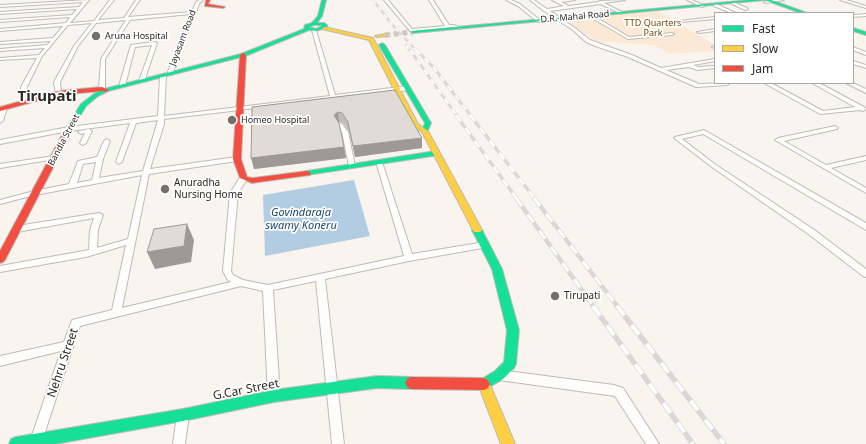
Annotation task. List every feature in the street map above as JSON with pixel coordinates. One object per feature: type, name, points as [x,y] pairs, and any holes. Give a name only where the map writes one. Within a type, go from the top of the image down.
[{"type":"street","points":[[9,13],[18,4],[25,0]]},
{"type":"street","points":[[58,93],[57,82],[67,61],[76,46],[112,0]]},
{"type":"street","points":[[0,121],[2,108],[58,93],[104,89],[104,58],[138,0]]},
{"type":"street","points":[[324,0],[320,16],[312,28],[333,96]]},
{"type":"street","points":[[324,26],[330,0]]},
{"type":"street","points":[[386,0],[411,30],[448,27],[460,28]]},
{"type":"street","points":[[431,0],[448,27]]},
{"type":"street","points":[[508,0],[539,20]]},
{"type":"street","points":[[556,1],[573,0]]},
{"type":"street","points":[[545,10],[623,0]]},
{"type":"street","points":[[689,0],[703,6]]},
{"type":"street","points":[[765,1],[782,0]]},
{"type":"street","points":[[842,0],[866,7]]},
{"type":"street","points":[[0,6],[86,1]]},
{"type":"street","points":[[22,102],[24,88],[40,56],[86,1]]},
{"type":"street","points":[[527,2],[533,1],[592,43],[698,86],[717,84]]},
{"type":"street","points":[[556,1],[568,7]]},
{"type":"street","points":[[765,1],[794,12]]},
{"type":"street","points":[[765,1],[802,12]]},
{"type":"street","name":"D.R. Mahal Road","points":[[413,32],[765,1]]},
{"type":"street","points":[[202,2],[223,7]]},
{"type":"street","name":"Jayasam Road","points":[[146,171],[161,124],[166,75],[193,13],[202,2]]},
{"type":"street","points":[[514,3],[521,2]]},
{"type":"street","points":[[602,3],[621,13]]},
{"type":"street","points":[[715,5],[732,12]]},
{"type":"street","points":[[0,13],[80,8]]},
{"type":"street","points":[[0,33],[66,26],[95,21],[193,13]]},
{"type":"street","points":[[854,16],[866,14]]},
{"type":"street","points":[[0,21],[74,16]]},
{"type":"street","points":[[591,16],[628,38],[672,34]]},
{"type":"street","points":[[681,21],[714,18]]},
{"type":"street","points":[[0,30],[66,26]]},
{"type":"street","points":[[324,26],[381,36],[428,123],[425,131]]},
{"type":"street","points":[[324,26],[370,37],[415,125],[425,131],[497,269],[513,330],[510,364],[500,375],[484,384],[508,444]]},
{"type":"street","name":"Bandla Street","points":[[0,260],[34,193],[83,105],[104,89],[122,86],[243,55],[312,28],[324,26]]},
{"type":"street","points":[[699,32],[714,30]]},
{"type":"street","points":[[0,43],[54,39]]},
{"type":"street","points":[[122,86],[133,46],[155,43],[142,81]]},
{"type":"street","points":[[0,50],[48,46]]},
{"type":"street","points":[[854,48],[866,54]]},
{"type":"street","points":[[243,55],[237,159],[244,178],[252,181],[436,153]]},
{"type":"street","points":[[0,60],[40,56]]},
{"type":"street","points":[[661,70],[714,60]]},
{"type":"street","points":[[854,62],[866,67]]},
{"type":"street","points":[[690,65],[697,69],[714,67]]},
{"type":"street","points":[[769,84],[822,113],[864,109]]},
{"type":"street","points":[[817,84],[864,109]]},
{"type":"street","points":[[851,84],[866,91]]},
{"type":"street","points":[[0,142],[134,121],[408,88]]},
{"type":"street","points":[[119,162],[134,121]]},
{"type":"street","points":[[340,125],[344,132],[352,166]]},
{"type":"street","points":[[836,128],[778,140],[866,190]]},
{"type":"street","points":[[68,131],[89,131],[83,143]]},
{"type":"street","points":[[866,227],[704,132],[677,138],[714,166],[810,231],[866,274]]},
{"type":"street","points":[[95,181],[100,159],[107,141]]},
{"type":"street","points":[[0,166],[54,158]]},
{"type":"street","points":[[825,167],[866,158]]},
{"type":"street","points":[[72,186],[80,162],[100,159]]},
{"type":"street","points":[[0,202],[34,193],[146,171],[237,159]]},
{"type":"street","points":[[379,162],[409,258]]},
{"type":"street","points":[[116,314],[146,171]]},
{"type":"street","points":[[244,178],[234,193],[227,271],[230,278],[241,283],[268,288],[409,258],[485,245]]},
{"type":"street","points":[[17,229],[99,215],[94,230],[93,252]]},
{"type":"street","points":[[0,269],[93,252],[131,241]]},
{"type":"street","points":[[320,276],[338,444]]},
{"type":"street","name":"Nehru Street","points":[[36,441],[76,323],[241,283]]},
{"type":"street","points":[[268,288],[274,396]]},
{"type":"street","points":[[0,361],[69,345]]},
{"type":"street","points":[[500,375],[614,390],[619,392],[653,444]]},
{"type":"street","name":"G.Car Street","points":[[16,444],[184,415],[274,396],[377,382],[484,384]]},
{"type":"street","points":[[179,444],[184,415]]},
{"type":"green space","name":"TTD Quarters Park","points":[[658,11],[714,44],[714,51],[670,54],[654,45],[596,41],[565,20]]},
{"type":"water","name":"Govindaraja swamy Koneru","points":[[354,180],[370,236],[265,256],[263,195]]},
{"type":"building","points":[[395,90],[422,138],[353,146],[348,122],[342,113],[338,112],[334,115],[339,123],[344,147],[251,158],[252,107]]},
{"type":"building","points":[[187,224],[184,246],[147,252],[154,229]]},
{"type":"tunnel","points":[[385,35],[413,32]]},
{"type":"railway","points":[[373,0],[395,28],[417,51]]},
{"type":"railway","points":[[406,45],[410,51]]},
{"type":"railway","points":[[410,50],[457,116]]},
{"type":"railway","points":[[417,51],[434,68],[471,116]]},
{"type":"railway","points":[[456,115],[517,199]]},
{"type":"railway","points":[[470,115],[535,199]]},
{"type":"railway","points":[[516,198],[594,307]]},
{"type":"railway","points":[[534,198],[618,307]]},
{"type":"railway","points":[[593,306],[693,444]]},
{"type":"railway","points":[[617,306],[724,444]]},
{"type":"traffic: fast","points":[[314,24],[320,16],[324,0]]},
{"type":"traffic: fast","points":[[413,32],[763,0]]},
{"type":"traffic: fast","points":[[767,0],[802,12]]},
{"type":"traffic: fast","points":[[314,24],[322,24],[325,26],[316,30],[306,28],[307,26],[314,24]]},
{"type":"traffic: fast","points":[[66,135],[83,105],[96,95],[106,90],[243,55],[307,29]]},
{"type":"traffic: fast","points":[[854,29],[866,34]]},
{"type":"traffic: fast","points":[[382,45],[428,123],[425,131]]},
{"type":"traffic: fast","points":[[307,173],[436,153]]},
{"type":"traffic: fast","points":[[477,230],[497,269],[513,330],[510,364],[499,375],[484,384]]},
{"type":"traffic: fast","points":[[16,444],[183,415],[274,396],[377,382],[411,383]]},
{"type":"traffic: slow","points":[[324,28],[371,39],[415,125],[425,131],[477,230]]},
{"type":"traffic: slow","points":[[377,36],[385,35]]},
{"type":"traffic: slow","points":[[484,384],[508,444]]},
{"type":"traffic: jam","points":[[208,0],[206,5],[223,7]]},
{"type":"traffic: jam","points":[[243,55],[237,159],[244,178],[252,181],[307,173]]},
{"type":"traffic: jam","points":[[0,109],[58,93],[102,89],[106,90]]},
{"type":"traffic: jam","points":[[0,260],[66,135]]},
{"type":"traffic: jam","points":[[411,383],[484,384]]},
{"type":"place","name":"Aruna Hospital","points":[[96,36]]},
{"type":"place","name":"Homeo Hospital","points":[[232,120]]},
{"type":"place","name":"Anuradha Nursing Home","points":[[165,189]]},
{"type":"place","name":"Tirupati","points":[[555,296]]},
{"type":"district","name":"Tirupati","points":[[47,97]]}]
